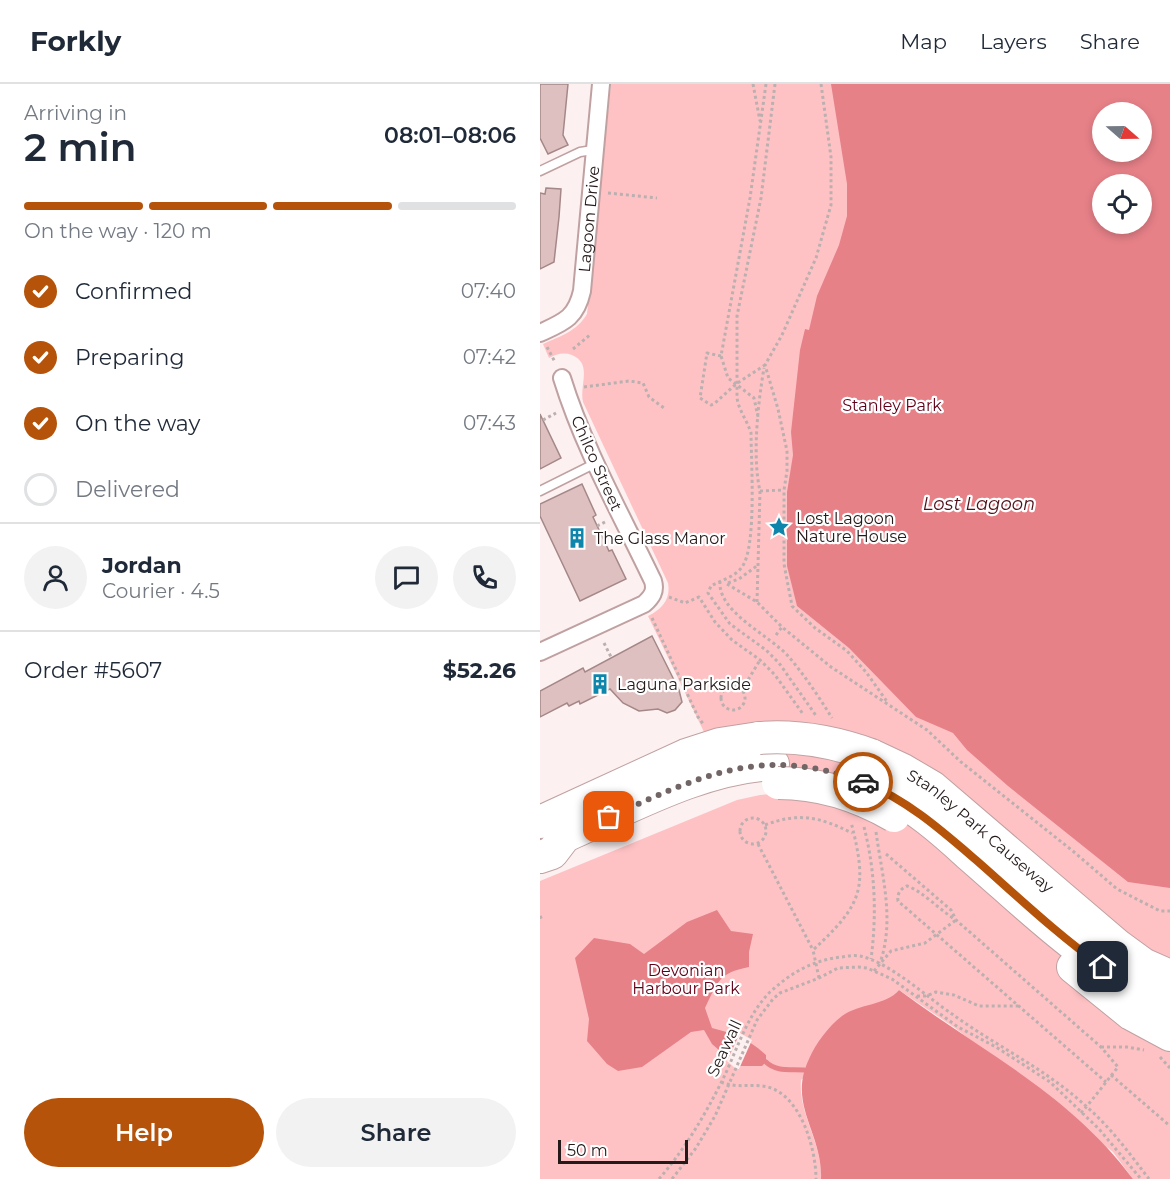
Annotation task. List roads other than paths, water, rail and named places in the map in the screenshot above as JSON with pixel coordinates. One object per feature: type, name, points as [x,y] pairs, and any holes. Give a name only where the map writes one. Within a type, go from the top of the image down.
[{"type":"highway","name":"Stanley Park Causeway","points":[[546,855],[566,836],[678,787],[738,768],[760,757],[782,737],[816,741],[871,755],[903,770],[942,794],[1090,923],[1134,958],[1170,976]]},
{"type":"highway","points":[[540,822],[698,751],[760,757],[753,784],[721,792],[581,850],[546,855]]},
{"type":"highway","name":"Stanley Park Causeway","points":[[760,757],[853,778],[883,811],[915,809],[1093,960],[1133,984],[1170,1001]]},
{"type":"highway","points":[[883,811],[924,838],[1131,1014],[1160,1047]]},
{"type":"highway","points":[[1090,923],[1170,960]]},
{"type":"street","name":"Lagoon Drive","points":[[540,333],[568,319],[579,303],[582,291],[593,150],[601,84]]},
{"type":"street","name":"Chilco Street","points":[[540,652],[644,603],[654,592],[653,581],[596,463],[562,378]]},
{"type":"lane","points":[[540,171],[580,152],[593,150]]},
{"type":"lane","points":[[540,490],[596,463]]},
{"type":"lane","points":[[1083,975],[1136,1006]]},
{"type":"water","name":"Lost Lagoon","points":[[831,84],[1170,84],[1170,888],[1128,882],[1008,786],[967,750],[953,733],[916,717],[849,648],[797,606],[787,566],[787,492],[793,455],[791,432],[800,350],[805,329],[809,330],[817,296],[839,245],[847,216],[847,184]]},
{"type":"water","points":[[717,910],[731,931],[753,934],[749,952],[749,967],[731,972],[720,980],[705,1008],[712,1028],[754,1045],[766,1055],[766,1062],[762,1066],[737,1066],[712,1044],[704,1030],[691,1032],[642,1067],[618,1071],[607,1064],[587,1041],[589,1019],[575,958],[594,938],[630,944],[644,954],[687,922]]},
{"type":"water","points":[[899,990],[1053,1098],[1108,1149],[1133,1179],[821,1179],[817,1147],[802,1091],[803,1075],[809,1059],[823,1036],[842,1016],[887,999]]},
{"type":"waterway","points":[[766,1062],[779,1069],[804,1070]]},
{"type":"place","name":"Lost Lagoon Nature House","points":[[779,527]]},
{"type":"place","name":"The Glass Manor","points":[[577,538]]},
{"type":"place","name":"Laguna Parkside","points":[[600,684]]},
{"type":"park label","name":"Stanley Park","points":[[892,405]]},
{"type":"park label","name":"Devonian Harbour Park","points":[[686,979]]}]
